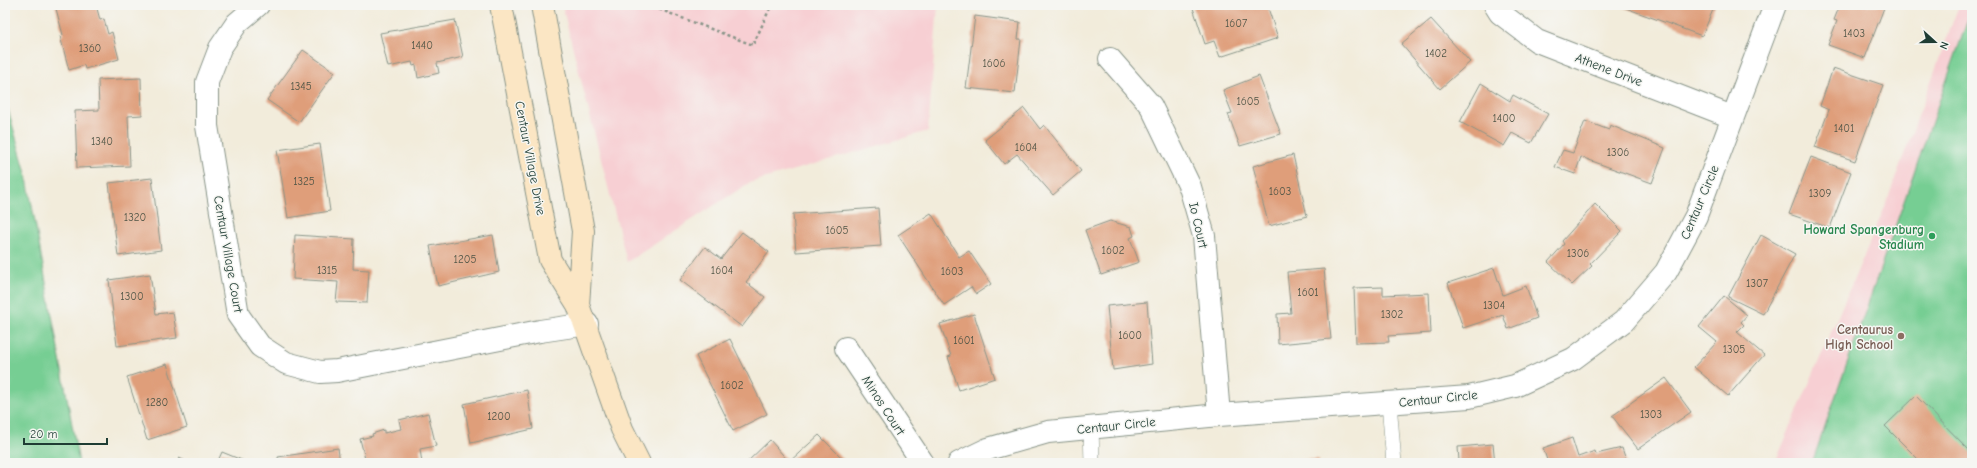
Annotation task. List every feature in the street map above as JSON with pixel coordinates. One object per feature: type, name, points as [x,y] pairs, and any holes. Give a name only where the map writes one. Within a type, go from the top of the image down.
[{"type":"street","name":"Centaur Village Court","points":[[258,5],[237,23],[220,48],[207,82],[207,126],[238,315],[260,346],[286,363],[320,372],[337,371],[540,331],[587,324]]},
{"type":"street","name":"Centaur Village Drive","points":[[501,5],[550,260],[578,304],[587,324],[622,429],[640,463]]},
{"type":"street","name":"Centaur Village Drive","points":[[542,5],[583,231],[578,304]]},
{"type":"street","name":"Athene Drive","points":[[1495,5],[1500,13],[1537,41],[1732,117]]},
{"type":"street","name":"Centaur Circle","points":[[959,463],[988,449],[1048,432],[1219,415],[1469,398],[1515,386],[1573,359],[1624,321],[1666,272],[1696,216],[1775,5]]},
{"type":"street","name":"Io Court","points":[[1110,59],[1151,106],[1190,187],[1204,236],[1219,415]]},
{"type":"street","name":"Minos Court","points":[[846,348],[923,463]]},
{"type":"lane","points":[[1389,403],[1394,463]]},
{"type":"lane","points":[[1091,427],[1092,463]]},
{"type":"path","points":[[648,5],[753,45],[771,6]]},
{"type":"shaded area","points":[[562,5],[938,5],[928,131],[749,183],[627,262]]},
{"type":"shaded area","name":"Howard Spangenburg Stadium","points":[[1959,5],[1972,5],[1972,463],[1775,463],[1884,209]]},
{"type":"green space","name":"Howard Spangenburg Stadium","points":[[1972,8],[1972,463],[1812,463]]},
{"type":"green space","points":[[5,99],[26,173],[79,463],[5,463]]},
{"type":"building","points":[[55,5],[96,5],[100,20],[104,19],[108,34],[112,32],[119,59],[85,69],[84,65],[69,70],[60,36],[63,35]]},
{"type":"building","points":[[737,5],[747,5],[745,9]]},
{"type":"building","points":[[1195,5],[1267,5],[1278,38],[1220,57],[1214,41],[1205,44],[1193,8]]},
{"type":"building","points":[[1624,5],[1715,5],[1702,36],[1623,7]]},
{"type":"building","points":[[1840,5],[1885,5],[1865,58],[1828,45],[1837,21],[1834,20]]},
{"type":"building","points":[[975,16],[1020,22],[1018,39],[1021,39],[1015,93],[966,88]]},
{"type":"building","points":[[1431,19],[1470,62],[1440,89],[1401,44]]},
{"type":"building","points":[[455,20],[463,57],[437,63],[439,73],[418,78],[416,65],[413,66],[412,62],[388,67],[380,33]]},
{"type":"building","points":[[303,50],[335,72],[299,122],[267,100]]},
{"type":"building","points":[[1833,68],[1883,85],[1855,161],[1815,147],[1829,110],[1820,106]]},
{"type":"building","points":[[1259,76],[1281,134],[1240,146],[1228,114],[1232,113],[1223,90]]},
{"type":"building","points":[[141,78],[142,115],[128,116],[130,166],[77,168],[75,111],[99,110],[98,80]]},
{"type":"building","points":[[1481,83],[1510,101],[1513,95],[1548,114],[1531,143],[1512,133],[1504,146],[1460,122]]},
{"type":"building","points":[[1024,108],[1040,129],[1044,125],[1081,171],[1053,195],[1017,154],[1004,164],[985,140]]},
{"type":"building","points":[[1585,121],[1609,130],[1610,125],[1665,148],[1652,183],[1581,157],[1575,174],[1555,167],[1563,150],[1573,153]]},
{"type":"building","points":[[320,144],[330,211],[288,218],[277,150]]},
{"type":"building","points":[[1293,155],[1307,216],[1269,226],[1253,166]]},
{"type":"building","points":[[1811,157],[1851,172],[1830,228],[1789,214]]},
{"type":"building","points":[[152,178],[161,250],[118,256],[109,183]]},
{"type":"building","points":[[1595,204],[1622,231],[1590,264],[1592,266],[1572,285],[1548,262],[1564,244],[1562,241]]},
{"type":"building","points":[[878,208],[881,246],[796,252],[793,214]]},
{"type":"building","points":[[931,213],[959,257],[969,251],[991,284],[976,294],[971,287],[944,305],[898,235]]},
{"type":"building","points":[[1110,221],[1131,227],[1134,236],[1130,238],[1139,262],[1101,275],[1085,230]]},
{"type":"building","points":[[742,232],[769,252],[746,282],[765,297],[742,327],[680,280],[705,247],[721,259]]},
{"type":"building","points":[[295,235],[354,239],[353,269],[369,270],[367,303],[336,302],[338,282],[293,279]]},
{"type":"building","points":[[493,235],[499,272],[438,286],[430,246]]},
{"type":"building","points":[[1761,235],[1795,254],[1763,314],[1728,297]]},
{"type":"building","points":[[1494,268],[1503,295],[1526,286],[1537,318],[1508,329],[1503,315],[1463,328],[1448,283]]},
{"type":"building","points":[[1324,269],[1331,339],[1278,344],[1277,314],[1291,313],[1287,272]]},
{"type":"building","points":[[150,274],[156,314],[173,312],[177,338],[117,346],[109,280]]},
{"type":"building","points":[[1383,287],[1383,295],[1429,293],[1431,333],[1388,336],[1389,342],[1356,343],[1354,288]]},
{"type":"building","points":[[1724,296],[1747,315],[1741,322],[1744,325],[1737,332],[1764,355],[1728,396],[1694,367],[1717,342],[1699,327]]},
{"type":"building","points":[[1147,302],[1152,364],[1113,370],[1107,306]]},
{"type":"building","points":[[974,314],[995,378],[959,390],[948,357],[951,356],[940,324]]},
{"type":"building","points":[[730,339],[767,414],[733,431],[696,356]]},
{"type":"building","points":[[167,364],[187,427],[147,440],[127,377]]},
{"type":"building","points":[[1666,378],[1691,412],[1638,449],[1612,416]]},
{"type":"building","points":[[527,390],[533,429],[471,443],[464,404]]},
{"type":"building","points":[[1916,396],[1972,453],[1972,463],[1922,463],[1885,426]]},
{"type":"building","points":[[428,413],[436,446],[420,449],[422,463],[366,463],[360,439],[373,436],[372,434],[384,430],[384,433],[401,429],[399,420]]},
{"type":"building","points":[[819,435],[847,463],[746,463],[770,440],[789,462]]},
{"type":"building","points":[[1572,438],[1578,457],[1595,451],[1596,454],[1622,448],[1627,463],[1548,463],[1543,448]]},
{"type":"building","points":[[1493,444],[1495,463],[1447,463],[1459,461],[1458,447]]},
{"type":"building","points":[[338,448],[340,463],[279,463],[278,457]]},
{"type":"building","points":[[222,452],[249,463],[217,463]]},
{"type":"building","points":[[179,458],[190,463],[177,463]]},
{"type":"building","points":[[1319,459],[1319,463],[1285,463],[1285,461]]},
{"type":"place","name":"Howard Spangenburg Stadium","points":[[1932,236]]},
{"type":"place","name":"Centaurus High School","points":[[1901,336]]}]
